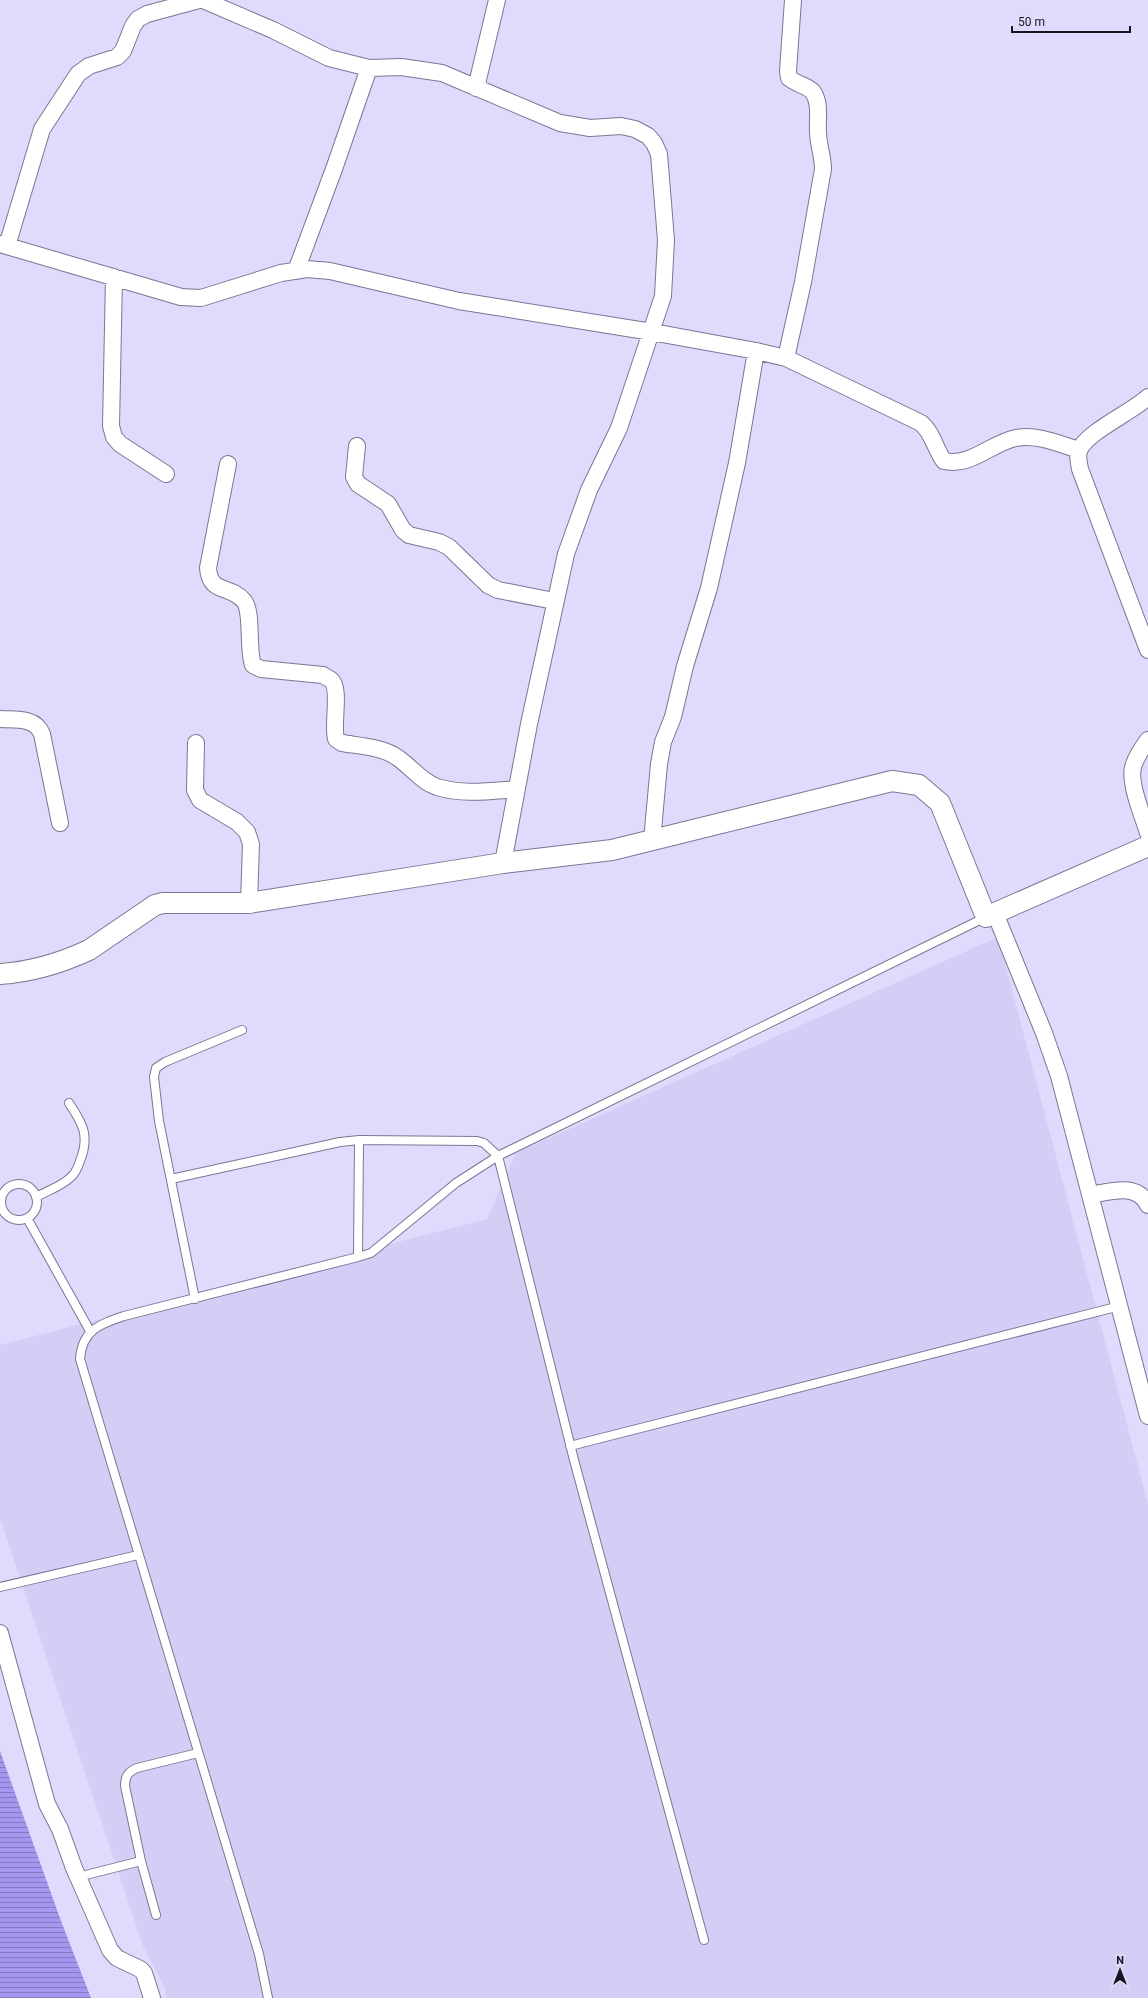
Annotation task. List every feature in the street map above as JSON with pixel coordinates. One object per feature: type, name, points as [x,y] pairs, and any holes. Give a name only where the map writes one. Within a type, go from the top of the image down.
[{"type":"street","points":[[199,0],[148,14],[138,19],[133,26],[123,51],[117,57],[89,66],[78,74],[42,129],[4,245],[181,297],[201,298],[281,273],[307,269],[330,271],[459,301],[756,350],[786,358],[921,423],[928,428],[939,454],[944,461],[960,462],[1015,438],[1042,438],[1079,450]]},
{"type":"street","points":[[203,0],[273,30],[329,58],[368,68],[401,67],[442,73],[560,123],[590,128],[621,126],[635,129],[648,136],[654,143],[659,154],[666,240],[663,296],[619,428],[589,490],[566,554],[554,601],[503,863]]},
{"type":"street","points":[[476,88],[497,0]]},
{"type":"street","points":[[786,358],[823,168],[823,158],[818,133],[818,107],[815,98],[812,91],[794,83],[789,78],[788,71],[793,0]]},
{"type":"street","points":[[296,271],[334,169],[368,68]]},
{"type":"street","points":[[114,277],[111,426],[114,437],[120,444],[166,474]]},
{"type":"street","points":[[652,841],[659,764],[663,742],[673,717],[685,666],[709,588],[737,463],[756,350]]},
{"type":"street","points":[[1148,397],[1138,407],[1087,438],[1079,450],[1078,459],[1080,469],[1148,650]]},
{"type":"street","points":[[357,446],[354,477],[358,484],[388,504],[403,530],[409,535],[439,542],[449,547],[488,585],[498,590],[554,601]]},
{"type":"street","points":[[228,464],[208,568],[209,579],[213,585],[236,594],[244,600],[248,607],[249,655],[253,665],[261,669],[323,675],[332,680],[336,686],[333,730],[336,739],[342,743],[387,752],[398,757],[426,781],[437,787],[471,792],[517,789]]},
{"type":"street","points":[[0,719],[30,721],[39,726],[42,734],[60,823]]},
{"type":"street","points":[[1148,740],[1134,764],[1132,772],[1133,782],[1148,833]]},
{"type":"street","points":[[196,743],[195,790],[200,800],[237,822],[248,832],[251,844],[249,902]]},
{"type":"street","points":[[0,974],[30,970],[89,950],[155,905],[163,902],[249,902],[503,863],[612,850],[892,781],[920,785],[940,803],[1044,1033],[1059,1076],[1148,1416]]},
{"type":"street","points":[[990,915],[1148,846]]},
{"type":"street","points":[[1090,1195],[1130,1190],[1137,1191],[1146,1200],[1148,1205]]},
{"type":"street","points":[[0,1633],[43,1794],[60,1829],[78,1877],[110,1950],[117,1958],[140,1969],[144,1974],[152,1998]]},
{"type":"lane","points":[[268,1998],[259,1954],[80,1359],[80,1348],[90,1331],[105,1322],[124,1316],[371,1253],[456,1183],[498,1156],[990,915]]},
{"type":"lane","points":[[195,1299],[158,1111],[154,1077],[156,1068],[165,1062],[242,1030]]},
{"type":"lane","points":[[36,1197],[70,1178],[76,1172],[82,1156],[85,1135],[82,1124],[69,1103]]},
{"type":"lane","points":[[358,1257],[359,1140]]},
{"type":"lane","points":[[171,1179],[340,1142],[359,1140],[477,1141],[484,1143],[498,1156],[570,1446],[704,1940]]},
{"type":"lane","points":[[13,1185],[24,1185],[29,1188],[36,1197],[35,1209],[27,1218],[16,1219],[3,1216],[2,1198],[4,1192],[13,1185]]},
{"type":"lane","points":[[27,1218],[90,1331]]},
{"type":"lane","points":[[570,1446],[1120,1306]]},
{"type":"lane","points":[[0,1587],[138,1555]]},
{"type":"lane","points":[[156,1915],[141,1861],[125,1786],[125,1778],[129,1772],[137,1768],[198,1753]]},
{"type":"lane","points":[[78,1877],[141,1861]]},
{"type":"shaded area","points":[[998,937],[1148,1504],[1148,1998],[167,1998],[164,1986],[143,1946],[0,1518],[0,1345],[487,1219],[516,1153]]},
{"type":"shaded area","points":[[0,1751],[61,1921],[91,1998],[0,1998]]}]
